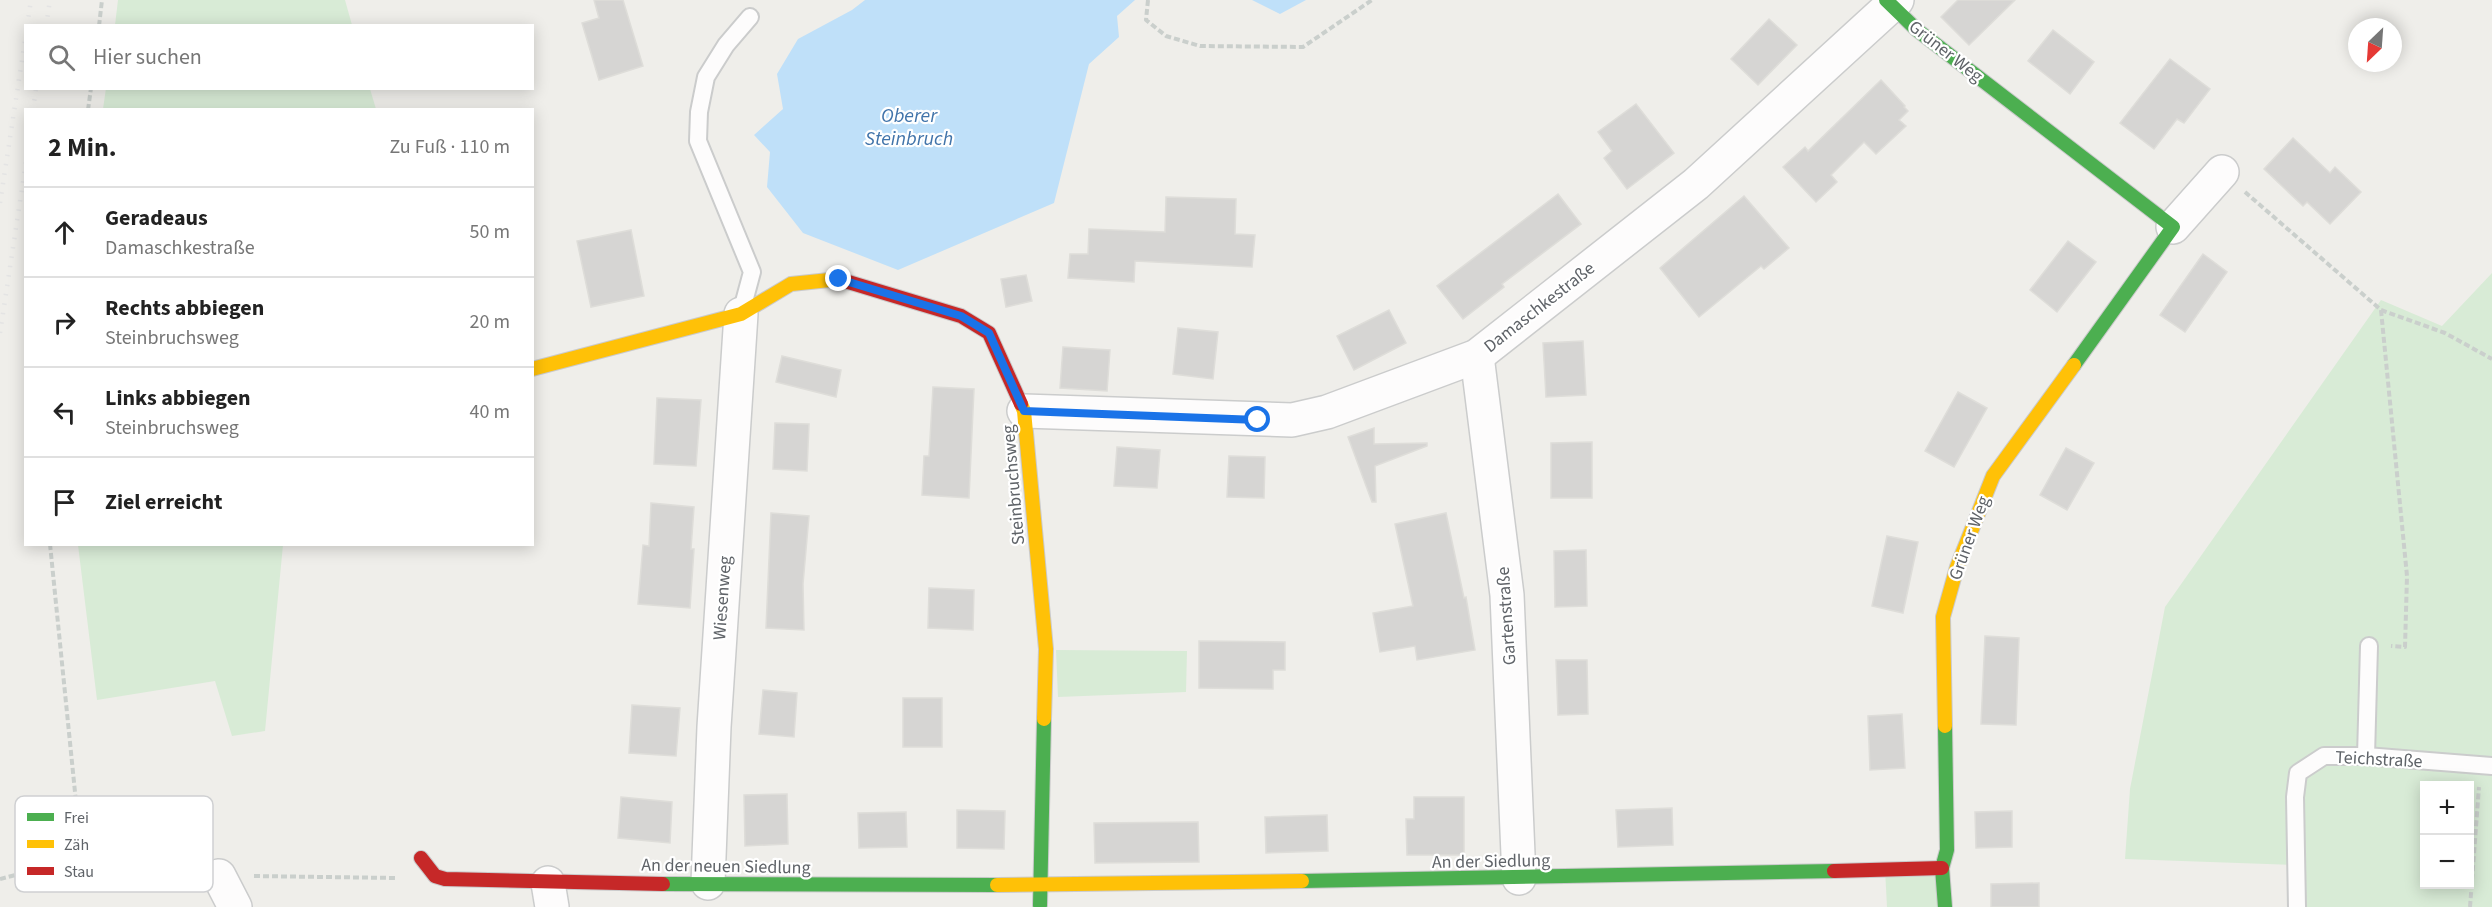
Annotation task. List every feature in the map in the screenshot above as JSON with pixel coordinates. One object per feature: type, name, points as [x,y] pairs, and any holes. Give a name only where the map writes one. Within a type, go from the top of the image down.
[{"type":"street","name":"Grüner Weg","points":[[1891,2],[1917,30],[2173,227]]},
{"type":"street","name":"Damaschkestraße","points":[[1024,411],[1292,420],[1328,412],[1477,356],[1696,184],[1891,2]]},
{"type":"street","name":"Grüner Weg","points":[[1945,907],[1942,867],[1947,850],[1943,617],[1957,567],[1993,476],[2173,227],[2222,172]]},
{"type":"street","name":"Steinbruchsweg","points":[[534,368],[741,314],[790,284],[839,279],[961,316],[989,333],[1024,411],[1046,649],[1040,907]]},
{"type":"street","name":"Wiesenweg","points":[[708,883],[714,727],[741,314]]},
{"type":"street","name":"Gartenstraße","points":[[1477,356],[1507,595],[1519,878]]},
{"type":"street","points":[[421,858],[435,876]]},
{"type":"street","name":"An der Siedlung","points":[[1040,885],[1519,878],[1942,867]]},
{"type":"street","points":[[219,876],[234,907]]},
{"type":"street","name":"An der neuen Siedlung","points":[[435,876],[550,895],[708,883],[756,896],[1040,885]]},
{"type":"lane","points":[[741,314],[752,272],[698,141],[699,112],[706,77],[726,45],[750,17]]},
{"type":"lane","points":[[2366,756],[2369,646]]},
{"type":"lane","name":"Teichstraße","points":[[2297,907],[2295,797],[2298,773],[2324,756],[2366,756],[2486,766]]},
{"type":"path","points":[[99,24],[102,0]]},
{"type":"path","points":[[1148,0],[1146,20],[1166,36],[1200,46],[1303,47],[1372,0]]},
{"type":"path","points":[[88,108],[91,90]]},
{"type":"path","points":[[2222,172],[2381,310],[2445,333],[2492,359]]},
{"type":"path","points":[[2369,646],[2405,647],[2406,576],[2381,310]]},
{"type":"path","points":[[50,546],[75,796]]},
{"type":"path","points":[[2470,907],[2486,766]]},
{"type":"path","points":[[0,879],[15,875]]},
{"type":"path","points":[[213,876],[420,878],[435,876]]},
{"type":"green space","points":[[118,0],[345,0],[352,24],[115,24]]},
{"type":"green space","points":[[106,90],[370,90],[376,108],[103,108]]},
{"type":"green space","points":[[2492,273],[2492,907],[2297,907],[2294,865],[2125,859],[2130,789],[2165,607],[2381,300],[2442,326]]},
{"type":"green space","points":[[78,546],[283,546],[265,731],[232,736],[215,681],[97,700]]},
{"type":"green space","points":[[1056,650],[1187,651],[1186,692],[1058,697]]},
{"type":"green space","points":[[1942,868],[1945,907],[1887,907],[1885,869]]},
{"type":"water","name":"Oberer Steinbruch","points":[[865,0],[1135,0],[1117,16],[1119,37],[1089,64],[1054,203],[898,270],[803,233],[767,187],[770,152],[754,135],[783,109],[777,74],[798,39],[852,10]]},
{"type":"water","points":[[1252,0],[1306,0],[1280,14]]},
{"type":"building","points":[[594,0],[623,0],[643,66],[599,80],[582,23],[599,18]]},
{"type":"building","points":[[1958,0],[2015,0],[1969,45],[1941,17]]},
{"type":"building","points":[[1769,19],[1797,45],[1758,85],[1731,59]]},
{"type":"building","points":[[2053,30],[2094,62],[2070,94],[2028,61]]},
{"type":"building","points":[[2170,59],[2210,89],[2184,123],[2177,119],[2154,149],[2120,123]]},
{"type":"building","points":[[1881,80],[1908,111],[1899,120],[1906,126],[1876,154],[1864,142],[1831,175],[1837,182],[1816,202],[1783,167],[1805,147],[1808,151]]},
{"type":"building","points":[[1636,104],[1674,153],[1627,189],[1604,158],[1612,151],[1598,132]]},
{"type":"building","points":[[2293,138],[2330,173],[2335,167],[2361,192],[2330,224],[2307,202],[2303,206],[2264,169]]},
{"type":"building","points":[[1558,194],[1581,224],[1502,284],[1504,287],[1463,319],[1437,286]]},
{"type":"building","points":[[1744,196],[1789,248],[1764,269],[1761,266],[1699,317],[1660,268]]},
{"type":"building","points":[[1166,197],[1236,199],[1235,234],[1255,235],[1252,267],[1135,261],[1134,282],[1068,278],[1070,254],[1088,254],[1089,229],[1165,232]]},
{"type":"building","points":[[631,230],[644,296],[591,307],[577,241]]},
{"type":"building","points":[[2068,241],[2096,262],[2057,312],[2030,290]]},
{"type":"building","points":[[2203,254],[2227,272],[2185,332],[2160,315]]},
{"type":"building","points":[[1026,275],[1032,301],[1006,307],[1001,279]]},
{"type":"building","points":[[1389,310],[1406,343],[1354,370],[1337,336]]},
{"type":"building","points":[[1178,328],[1218,332],[1213,379],[1173,374]]},
{"type":"building","points":[[1583,341],[1586,395],[1546,397],[1543,343]]},
{"type":"building","points":[[1063,347],[1110,350],[1107,391],[1060,388]]},
{"type":"building","points":[[782,356],[841,370],[836,397],[776,382]]},
{"type":"building","points":[[933,387],[974,389],[969,498],[922,495],[924,456],[929,456]]},
{"type":"building","points":[[1958,392],[1987,408],[1954,467],[1925,451]]},
{"type":"building","points":[[657,398],[701,400],[696,466],[654,464]]},
{"type":"building","points":[[775,423],[809,424],[807,471],[773,469]]},
{"type":"building","points":[[1374,428],[1374,444],[1427,443],[1427,446],[1375,466],[1376,502],[1372,502],[1348,437]]},
{"type":"building","points":[[1592,442],[1592,498],[1551,498],[1551,443]]},
{"type":"building","points":[[1117,447],[1160,450],[1157,488],[1114,486]]},
{"type":"building","points":[[2066,448],[2094,463],[2067,510],[2040,495]]},
{"type":"building","points":[[1229,456],[1265,457],[1264,498],[1227,497]]},
{"type":"building","points":[[651,503],[694,507],[690,608],[638,604],[643,545],[649,546]]},
{"type":"building","points":[[771,513],[809,516],[803,584],[804,630],[766,628]]},
{"type":"building","points":[[1446,513],[1464,598],[1466,597],[1475,650],[1417,660],[1415,646],[1380,652],[1373,613],[1413,606],[1395,524]]},
{"type":"building","points":[[1887,536],[1918,542],[1903,613],[1872,606]]},
{"type":"building","points":[[1586,550],[1587,606],[1555,607],[1554,551]]},
{"type":"building","points":[[929,588],[974,590],[973,630],[928,628]]},
{"type":"building","points":[[1985,636],[2019,638],[2016,725],[1981,724]]},
{"type":"building","points":[[1199,641],[1285,642],[1285,670],[1273,670],[1273,689],[1199,688]]},
{"type":"building","points":[[1556,660],[1587,660],[1588,714],[1558,715]]},
{"type":"building","points":[[763,690],[797,693],[794,737],[759,734]]},
{"type":"building","points":[[903,698],[942,698],[942,747],[903,747]]},
{"type":"building","points":[[632,705],[680,708],[676,756],[629,753]]},
{"type":"building","points":[[1902,714],[1905,768],[1870,770],[1868,716]]},
{"type":"building","points":[[787,794],[788,844],[745,846],[744,795]]},
{"type":"building","points":[[621,797],[672,802],[670,843],[618,838]]},
{"type":"building","points":[[1414,797],[1464,797],[1464,855],[1407,855],[1406,819],[1414,819]]},
{"type":"building","points":[[1672,808],[1673,845],[1618,847],[1616,810]]},
{"type":"building","points":[[957,810],[1005,811],[1004,849],[957,848]]},
{"type":"building","points":[[2012,811],[2012,847],[1976,848],[1975,812]]},
{"type":"building","points":[[906,812],[907,847],[859,848],[858,813]]},
{"type":"building","points":[[1327,815],[1328,851],[1266,853],[1265,817]]},
{"type":"building","points":[[1198,822],[1199,862],[1095,863],[1094,823]]},
{"type":"building","points":[[2039,883],[2039,907],[1991,907],[1991,884]]},
{"type":"railway","points":[[27,24],[31,0]]},
{"type":"railway","points":[[46,24],[50,0]]},
{"type":"railway","points":[[0,203],[24,47]]},
{"type":"railway","points":[[33,108],[36,90]]},
{"type":"railway","points":[[0,333],[24,175]]},
{"type":"traffic: fast","points":[[1886,0],[1917,30],[2173,227],[2074,365]]},
{"type":"traffic: fast","points":[[1040,905],[1044,719]]},
{"type":"traffic: fast","points":[[1945,726],[1947,850],[1942,868],[1945,907]]},
{"type":"traffic: fast","points":[[1302,881],[1834,871]]},
{"type":"traffic: fast","points":[[663,884],[997,885]]},
{"type":"traffic: slow","points":[[534,368],[741,314],[791,284],[839,279],[845,281]]},
{"type":"traffic: slow","points":[[1945,726],[1943,617],[1957,567],[1993,476],[2074,365]]},
{"type":"traffic: slow","points":[[1021,404],[1024,411],[1046,649],[1044,719]]},
{"type":"traffic: slow","points":[[997,885],[1302,881]]},
{"type":"traffic: jam","points":[[845,281],[961,316],[989,333],[1021,404]]},
{"type":"traffic: jam","points":[[421,858],[435,876],[445,879],[663,884]]},
{"type":"traffic: jam","points":[[1834,871],[1942,868]]},
{"type":"route","points":[[839,279],[961,316],[989,333],[1024,411],[1258,420]]}]
